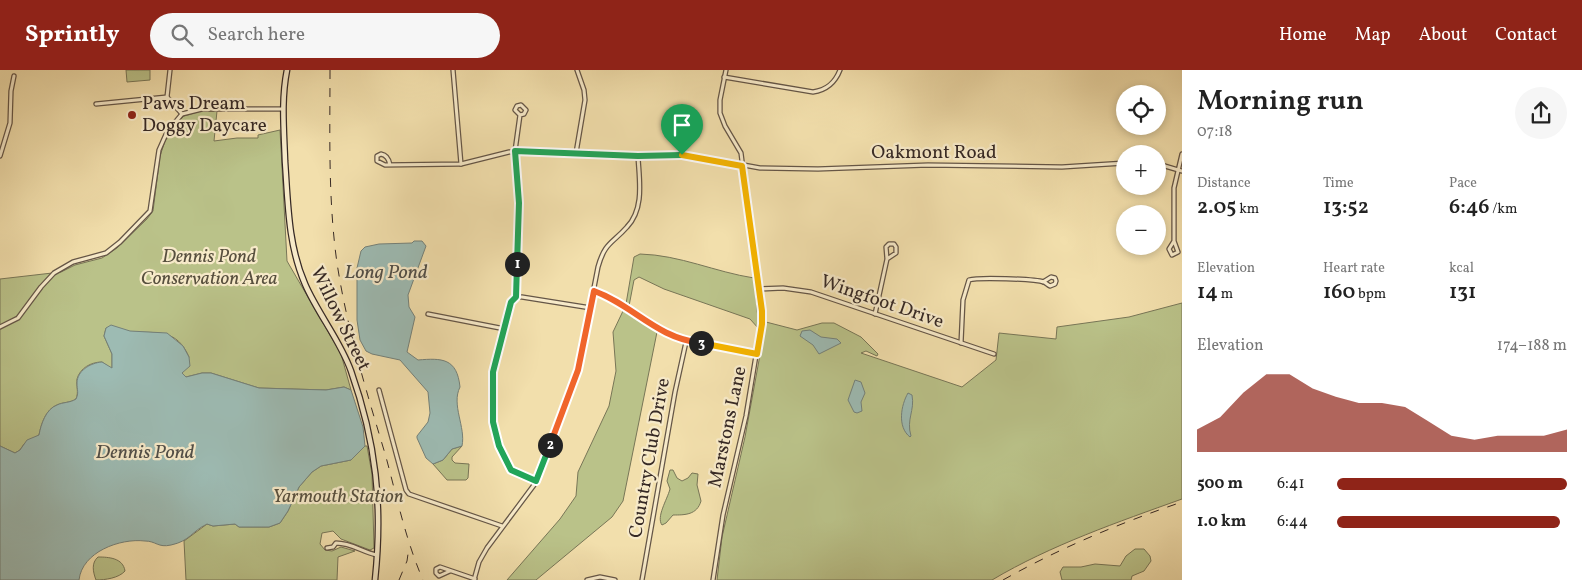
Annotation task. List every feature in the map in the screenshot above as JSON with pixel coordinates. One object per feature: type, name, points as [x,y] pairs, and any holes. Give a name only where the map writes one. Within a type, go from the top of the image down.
[{"type":"main road","name":"Willow Street","points":[[287,70],[282,109],[289,218],[293,248],[305,284],[346,358],[368,429],[376,473],[377,555],[375,580]]},
{"type":"street","points":[[170,70],[167,97],[182,114]]},
{"type":"street","points":[[453,70],[461,164]]},
{"type":"street","points":[[576,153],[585,100],[584,90],[577,70]]},
{"type":"street","name":"Marstons Lane","points":[[714,580],[724,515],[746,416],[762,319],[739,147],[721,117],[720,100],[726,70]]},
{"type":"street","points":[[724,77],[813,92],[824,90],[832,84],[840,70]]},
{"type":"street","points":[[0,156],[10,123],[10,91],[14,76]]},
{"type":"street","points":[[96,104],[167,97]]},
{"type":"street","points":[[0,327],[16,320],[54,273],[73,262],[106,253],[120,242],[150,211],[161,144],[170,127],[182,114],[202,109],[282,109]]},
{"type":"street","points":[[520,115],[515,151],[519,203],[516,297],[511,302],[492,378],[492,410],[496,439],[511,470],[536,481]]},
{"type":"street","name":"Oakmont Road","points":[[390,165],[461,164],[515,151],[638,156],[689,155],[742,166],[811,169],[920,165],[1062,167],[1116,163]]},
{"type":"street","points":[[1174,242],[1174,188],[1182,154]]},
{"type":"street","points":[[450,571],[474,580],[483,554],[536,481],[578,370],[603,251],[626,228],[636,213],[640,191],[638,156]]},
{"type":"street","points":[[1166,167],[1182,171]]},
{"type":"street","points":[[875,314],[887,259],[887,245],[891,243],[895,245],[896,253],[887,259]]},
{"type":"street","points":[[961,343],[963,300],[969,280],[992,278],[1043,282]]},
{"type":"street","name":"Wingfoot Drive","points":[[758,289],[783,288],[805,291],[994,354]]},
{"type":"street","points":[[594,291],[607,297],[660,331],[686,342],[757,354]]},
{"type":"street","points":[[516,297],[591,308]]},
{"type":"street","points":[[428,314],[505,330]]},
{"type":"street","name":"Country Club Drive","points":[[642,580],[675,392],[686,342]]},
{"type":"street","points":[[378,390],[403,483],[409,494],[502,526]]},
{"type":"street","points":[[327,548],[333,547],[336,541],[377,555]]},
{"type":"street","points":[[587,580],[600,577],[615,580]]},
{"type":"green space","points":[[126,70],[150,70],[150,80],[127,82]]},
{"type":"green space","name":"Dennis Pond Conservation Area","points":[[201,111],[217,111],[214,141],[258,138],[258,135],[280,130],[287,261],[341,354],[351,390],[344,387],[326,390],[259,388],[211,373],[186,377],[182,373],[189,357],[179,341],[173,337],[159,333],[106,328],[104,336],[112,354],[112,369],[102,362],[86,366],[78,375],[76,399],[53,407],[47,413],[39,435],[24,444],[15,453],[0,446],[0,279],[61,272],[75,265],[102,258],[117,248],[153,211],[160,156],[165,141],[184,116]]},
{"type":"green space","points":[[640,254],[669,257],[754,278],[759,329],[750,319],[664,289],[639,277],[634,280],[629,306],[626,304],[634,257]]},
{"type":"green space","points":[[1182,303],[1182,499],[1061,545],[1014,567],[992,580],[717,580],[722,537],[745,437],[766,322],[797,330],[822,323],[834,323],[861,337],[878,354],[877,356],[866,351],[861,353],[962,387],[996,360],[999,333],[1056,339],[1057,327],[1129,317]]},
{"type":"green space","points":[[623,311],[657,332],[623,501],[612,517],[536,580],[507,580],[560,519],[576,496],[578,472],[609,406],[616,371],[613,332]]},
{"type":"green space","name":"Yarmouth Station","points":[[367,446],[372,474],[374,548],[370,550],[341,539],[333,531],[322,533],[320,544],[325,550],[332,551],[341,547],[355,551],[338,557],[337,580],[186,580],[184,541],[207,524],[213,526],[235,524],[239,527],[269,527],[280,523],[299,487],[312,472],[321,466],[351,460]]},
{"type":"green space","points":[[462,446],[452,457],[452,460],[455,463],[469,464],[468,478],[466,480],[447,480],[433,464],[443,460],[452,449]]},
{"type":"green space","points":[[670,470],[673,470],[677,478],[682,481],[692,473],[698,474],[697,485],[701,501],[694,512],[673,515],[662,525],[660,518],[670,489],[667,481]]},
{"type":"green space","points":[[1135,549],[1144,549],[1150,556],[1151,561],[1144,571],[1132,576],[1131,580],[1062,580],[1060,572],[1063,567],[1081,567],[1095,564],[1120,566],[1126,556]]},
{"type":"green space","points":[[98,557],[111,558],[118,561],[125,571],[116,577],[96,580],[93,571]]},
{"type":"water","name":"Long Pond","points":[[414,241],[422,241],[426,246],[408,295],[409,307],[415,317],[407,352],[418,360],[441,360],[452,365],[456,370],[460,387],[457,401],[463,439],[462,446],[452,449],[443,460],[433,464],[426,458],[417,438],[428,422],[430,413],[428,392],[400,360],[366,351],[360,340],[357,320],[357,268],[361,251],[365,247],[379,244],[412,243]]},
{"type":"water","name":"Dennis Pond","points":[[111,325],[130,331],[167,333],[183,346],[189,357],[190,366],[182,373],[186,377],[211,373],[259,388],[326,390],[344,387],[351,390],[363,427],[365,446],[351,460],[321,466],[312,472],[299,487],[280,523],[269,527],[239,527],[235,524],[213,526],[207,524],[183,541],[171,545],[163,546],[149,541],[135,541],[114,545],[104,549],[87,562],[79,580],[0,580],[0,446],[15,453],[20,450],[27,440],[39,435],[47,413],[53,407],[76,399],[79,375],[85,368],[102,362],[112,368],[112,354],[104,336],[106,328]]},
{"type":"water","points":[[810,330],[821,337],[837,339],[841,343],[819,354],[813,345],[800,336],[802,331]]},
{"type":"water","points":[[855,380],[861,382],[865,393],[861,402],[862,411],[857,413],[854,412],[848,400]]},
{"type":"water","points":[[908,393],[912,395],[913,401],[909,425],[910,437],[903,428],[901,416]]},
{"type":"railway","points":[[330,70],[331,191],[334,239],[341,288],[358,361],[402,519],[423,580]]},
{"type":"railway","points":[[1003,580],[1046,557],[1091,537],[1182,502]]},
{"type":"railway","points":[[399,580],[407,561],[409,547]]},
{"type":"place","name":"Paws Dream Doggy Daycare","points":[[132,115]]},
{"type":"route","points":[[515,151],[638,156],[682,155],[697,156],[742,166],[762,311],[762,324],[757,354],[708,344],[686,342],[672,337],[594,291],[578,370],[543,465],[536,481],[517,474],[507,464],[496,439],[492,401],[493,372],[511,302],[516,297],[519,203],[515,151]]}]
